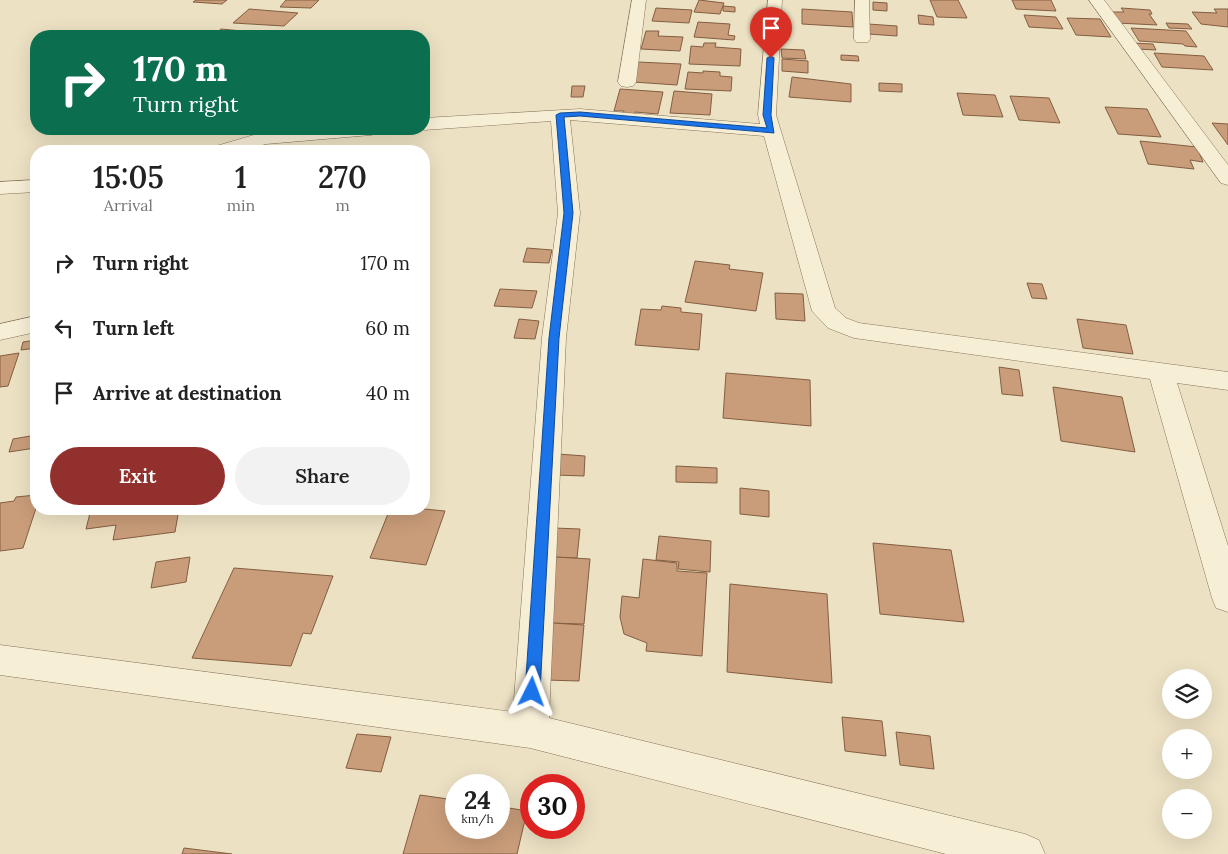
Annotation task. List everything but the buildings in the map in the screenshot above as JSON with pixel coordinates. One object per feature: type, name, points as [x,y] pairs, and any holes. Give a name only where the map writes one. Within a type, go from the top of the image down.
[{"type":"street","points":[[627,82],[639,0]]},
{"type":"street","points":[[775,0],[767,115],[824,311],[837,323],[854,330],[1228,381]]},
{"type":"street","points":[[862,0],[862,39]]},
{"type":"street","points":[[1096,0],[1228,179]]},
{"type":"street","points":[[430,124],[580,114],[772,131]]},
{"type":"street","points":[[530,731],[554,338],[569,213],[560,115]]},
{"type":"street","points":[[240,145],[264,138],[300,135]]},
{"type":"street","points":[[0,188],[30,186]]},
{"type":"street","points":[[0,332],[30,325]]},
{"type":"street","points":[[1161,372],[1228,598]]},
{"type":"street","points":[[0,660],[530,731],[1025,854]]},
{"type":"route","points":[[532,692],[554,338],[569,213],[560,115],[580,114],[772,131],[767,115],[771,58]]}]
